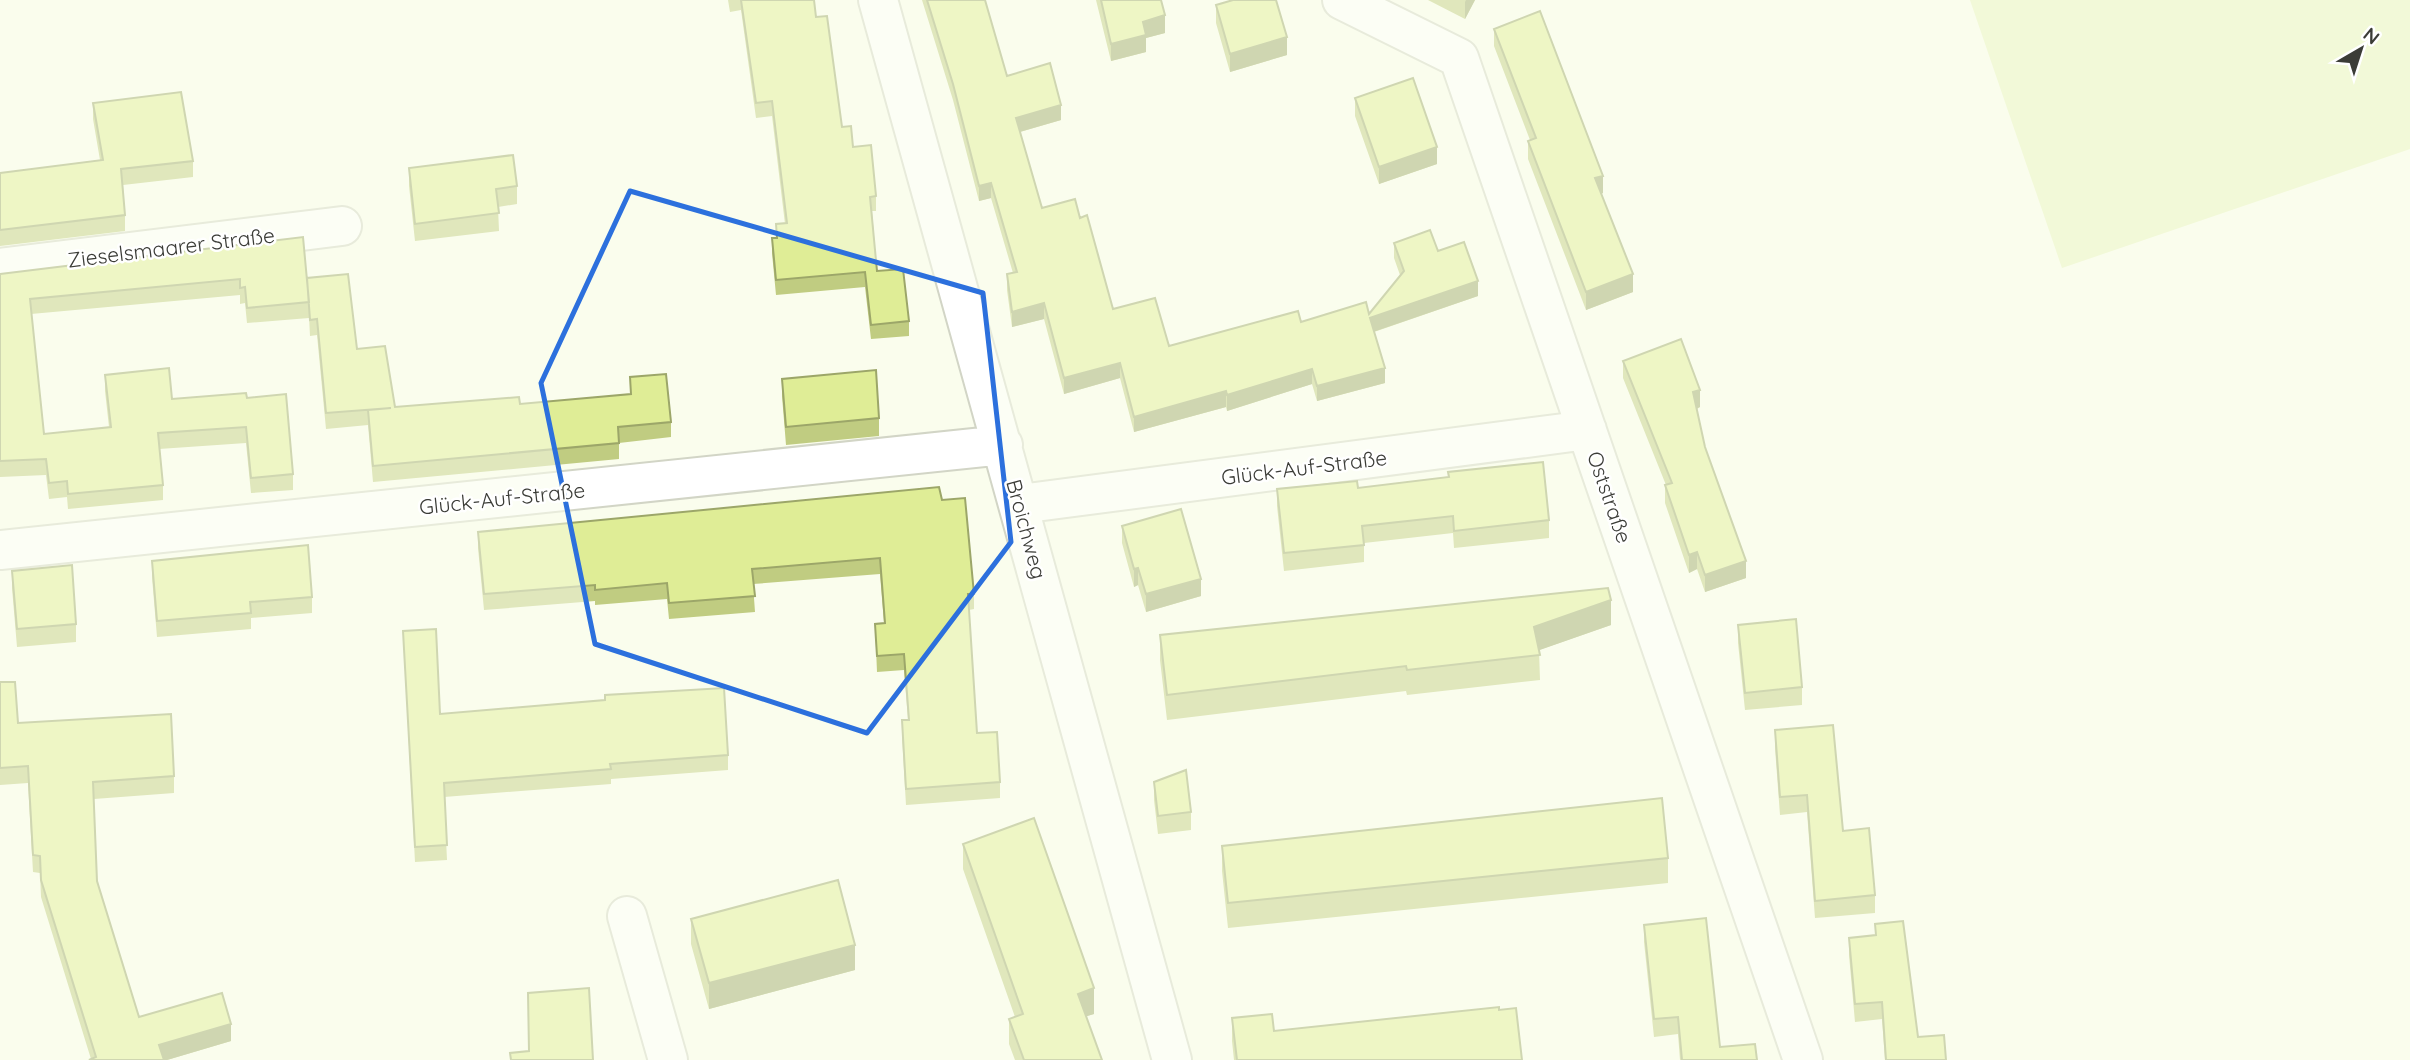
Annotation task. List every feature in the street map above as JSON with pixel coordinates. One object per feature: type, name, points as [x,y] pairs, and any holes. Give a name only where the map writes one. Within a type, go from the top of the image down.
[{"type":"street","name":"Broichweg","points":[[878,0],[1020,504],[1172,1060]]},
{"type":"street","name":"Oststraße","points":[[1342,0],[1460,58],[1803,1060]]},
{"type":"street","name":"Zieselsmaarer Straße","points":[[0,268],[342,226]]},
{"type":"street","name":"Glück-Auf-Straße","points":[[1020,504],[1587,430]]},
{"type":"street","name":"Glück-Auf-Straße","points":[[0,550],[1003,445]]},
{"type":"street","points":[[626,916],[668,1060]]},
{"type":"highlighted area","points":[[630,191],[983,293],[1011,542],[867,733],[595,644],[541,383]]},
{"type":"green space","points":[[1970,0],[2410,0],[2410,149],[2062,268]]},
{"type":"building","points":[[741,0],[814,0],[816,17],[827,16],[842,127],[851,126],[853,147],[871,145],[876,196],[870,197],[877,271],[903,269],[909,321],[871,325],[865,272],[776,280],[772,238],[777,238],[776,224],[787,223],[772,101],[756,103]]},
{"type":"building","points":[[927,0],[985,0],[1007,76],[1050,63],[1061,105],[1016,118],[1042,208],[1075,199],[1080,218],[1087,215],[1113,309],[1155,298],[1169,346],[1298,311],[1301,322],[1366,302],[1369,314],[1404,271],[1394,243],[1430,230],[1438,251],[1464,242],[1478,281],[1370,318],[1385,368],[1317,386],[1312,369],[1227,395],[1226,391],[1134,417],[1120,363],[1064,378],[1044,303],[1012,312],[1007,274],[1017,272],[991,183],[979,186],[953,84]]},
{"type":"building","points":[[1101,0],[1161,0],[1165,15],[1143,22],[1146,35],[1111,44]]},
{"type":"building","points":[[1233,0],[1276,0],[1287,37],[1230,54],[1216,5]]},
{"type":"building","points":[[1540,11],[1603,176],[1595,178],[1633,274],[1586,292],[1528,141],[1536,138],[1494,29]]},
{"type":"building","points":[[1413,78],[1437,147],[1379,167],[1355,98]]},
{"type":"building","points":[[181,92],[193,161],[121,169],[125,215],[0,230],[0,173],[103,160],[93,103]]},
{"type":"building","points":[[513,155],[517,186],[496,189],[499,213],[415,224],[409,168]]},
{"type":"building","points":[[303,237],[309,302],[247,308],[245,287],[240,288],[240,279],[30,299],[44,434],[111,427],[105,375],[169,368],[172,399],[246,393],[247,398],[286,394],[293,474],[251,478],[246,427],[158,433],[163,485],[68,494],[67,481],[49,483],[46,459],[0,461],[0,274]]},
{"type":"building","points":[[348,274],[357,349],[385,346],[395,407],[519,397],[520,404],[631,394],[630,377],[666,374],[671,422],[618,427],[619,443],[373,466],[368,410],[391,408],[326,413],[317,319],[310,320],[307,278]]},
{"type":"building","points":[[1681,339],[1700,390],[1693,392],[1705,447],[1746,561],[1705,575],[1697,552],[1689,555],[1665,485],[1672,483],[1623,361]]},
{"type":"building","points":[[876,370],[879,418],[786,427],[782,379]]},
{"type":"building","points":[[1543,462],[1549,520],[1454,531],[1453,516],[1362,526],[1364,545],[1284,553],[1277,489],[1357,481],[1358,488],[1449,477],[1448,472]]},
{"type":"building","points":[[939,487],[942,500],[965,498],[974,594],[968,594],[977,733],[997,732],[1000,782],[906,789],[902,720],[909,720],[904,654],[877,656],[875,624],[885,623],[880,558],[752,569],[755,596],[669,603],[667,583],[595,590],[595,585],[484,594],[478,532]]},
{"type":"building","points":[[1181,509],[1201,579],[1146,594],[1138,568],[1134,569],[1122,526]]},
{"type":"building","points":[[308,545],[312,597],[250,602],[251,613],[157,621],[152,561]]},
{"type":"building","points":[[72,565],[76,624],[17,629],[12,571]]},
{"type":"building","points":[[1608,588],[1611,600],[1534,627],[1540,655],[1407,670],[1406,666],[1167,695],[1160,635]]},
{"type":"building","points":[[1796,619],[1802,687],[1745,693],[1738,625]]},
{"type":"building","points":[[436,629],[440,714],[605,700],[605,695],[724,688],[728,755],[610,764],[611,769],[444,783],[447,845],[415,847],[403,631]]},
{"type":"building","points":[[0,682],[15,682],[18,723],[171,714],[174,776],[93,782],[97,881],[139,1017],[222,993],[231,1024],[159,1045],[164,1060],[89,1060],[96,1057],[41,880],[40,856],[33,855],[28,766],[0,768]]},
{"type":"building","points":[[1833,725],[1843,831],[1869,828],[1875,895],[1815,901],[1807,795],[1780,797],[1775,730]]},
{"type":"building","points":[[1186,770],[1191,812],[1158,816],[1154,782]]},
{"type":"building","points":[[1662,798],[1668,858],[1228,903],[1222,846]]},
{"type":"building","points":[[1034,818],[1094,988],[1078,994],[1102,1060],[1024,1060],[1009,1019],[1023,1014],[963,844]]},
{"type":"building","points":[[838,880],[855,945],[709,983],[691,919]]},
{"type":"building","points":[[1706,918],[1720,1047],[1755,1044],[1757,1060],[1682,1060],[1678,1017],[1654,1019],[1644,925]]},
{"type":"building","points":[[1903,921],[1918,1037],[1944,1035],[1946,1060],[1886,1060],[1882,1002],[1855,1004],[1849,938],[1876,935],[1875,924]]},
{"type":"building","points":[[589,988],[593,1060],[511,1060],[510,1053],[529,1051],[528,993]]},
{"type":"building","points":[[1499,1007],[1499,1010],[1516,1008],[1522,1060],[1237,1060],[1232,1018],[1272,1014],[1274,1031]]}]
